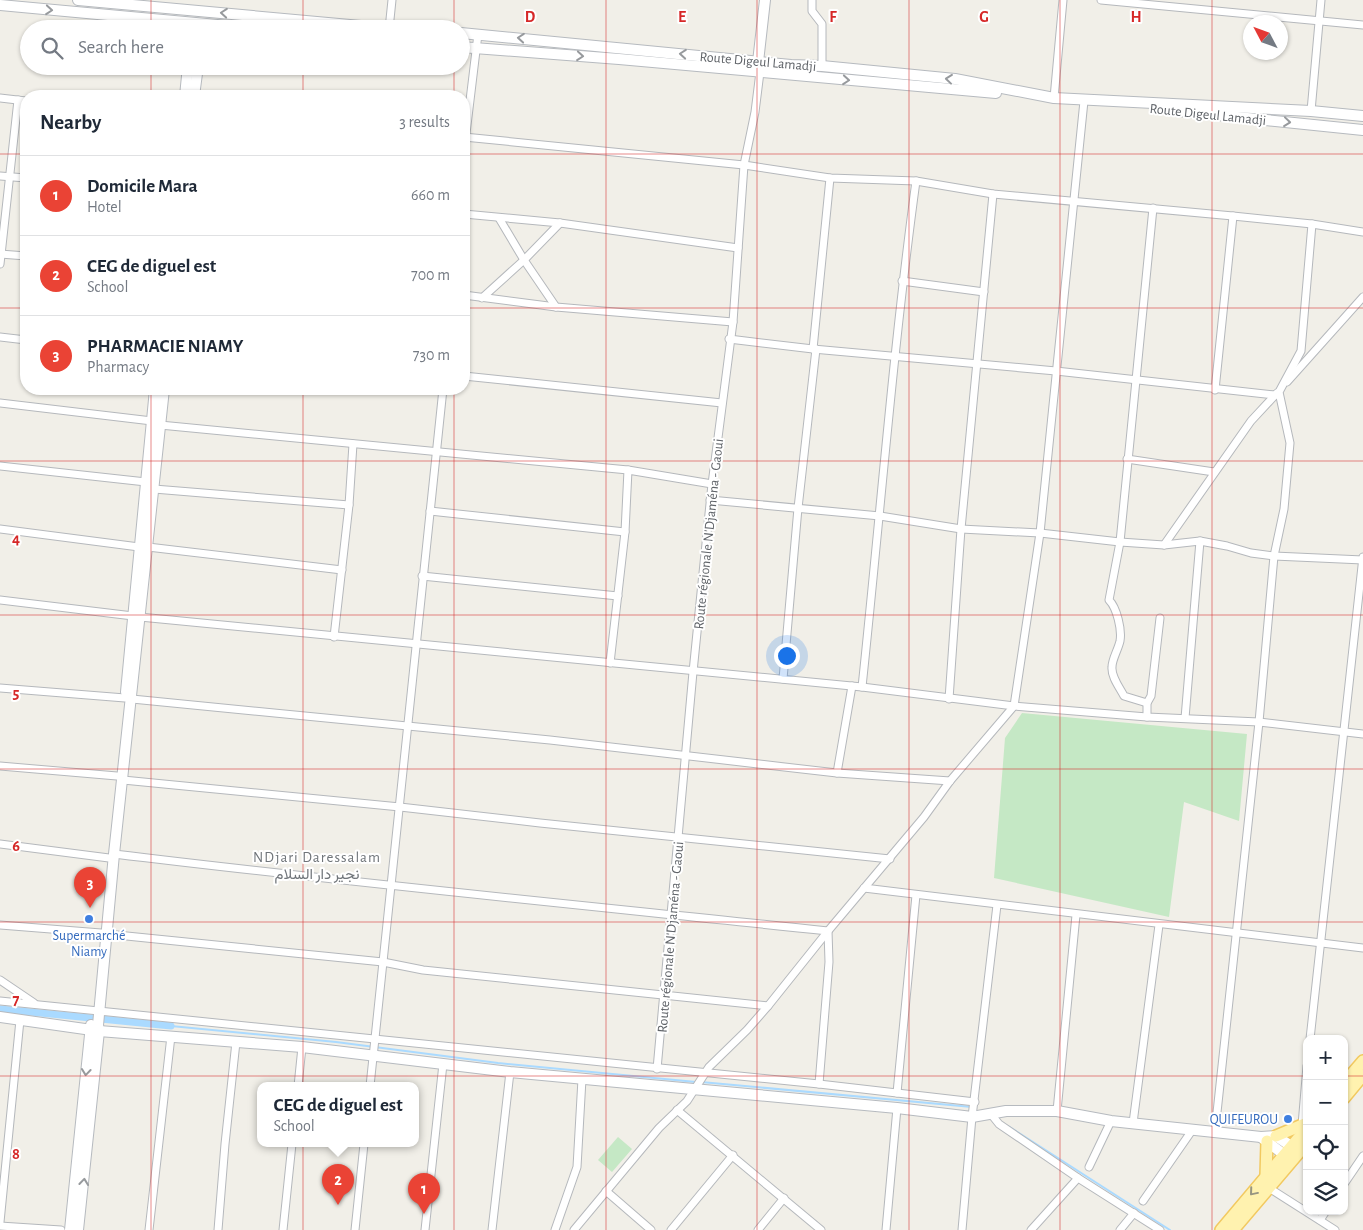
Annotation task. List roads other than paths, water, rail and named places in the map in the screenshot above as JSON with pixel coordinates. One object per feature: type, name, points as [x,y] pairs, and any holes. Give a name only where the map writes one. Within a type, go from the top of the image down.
[{"type":"main road","points":[[1348,1080],[1361,1070]]},
{"type":"main road","points":[[1348,1091],[1361,1070]]},
{"type":"main road","points":[[1266,1176],[1268,1138],[1303,1126]]},
{"type":"main road","points":[[1233,1230],[1269,1188],[1295,1151],[1303,1130]]},
{"type":"main road","points":[[1221,1230],[1266,1176],[1295,1151]]},
{"type":"street","points":[[78,0],[117,2],[298,20]]},
{"type":"street","points":[[390,20],[392,0]]},
{"type":"street","name":"Route régionale N'Djaména - Gaoui","points":[[657,1068],[710,500],[733,322],[744,165],[755,112],[765,0]]},
{"type":"street","points":[[812,0],[812,11],[822,24],[822,66]]},
{"type":"street","points":[[1054,98],[1063,0]]},
{"type":"street","points":[[1100,0],[1363,25]]},
{"type":"street","points":[[1311,111],[1321,0]]},
{"type":"street","points":[[0,5],[141,20]]},
{"type":"street","name":"Route Digeul Lamadji","points":[[470,34],[759,67],[1363,130]]},
{"type":"street","points":[[470,96],[478,34]]},
{"type":"street","name":"Route Digeul Lamadji","points":[[470,48],[759,67],[822,66],[956,79],[1054,98],[1311,111],[1363,116]]},
{"type":"street","points":[[186,90],[187,75]]},
{"type":"street","points":[[195,90],[197,75]]},
{"type":"street","points":[[0,98],[20,100]]},
{"type":"street","points":[[574,1230],[655,1132],[687,1101],[703,1075],[768,1006],[828,930],[924,818],[950,780],[1014,706],[1040,533],[1084,101]]},
{"type":"street","points":[[0,264],[20,113]]},
{"type":"street","points":[[470,138],[744,165],[830,178],[916,181],[994,194],[1312,224],[1363,232]]},
{"type":"street","points":[[0,176],[20,178]]},
{"type":"street","points":[[783,679],[830,178]]},
{"type":"street","points":[[862,687],[880,516],[894,355],[916,181]]},
{"type":"street","points":[[949,699],[961,528],[994,194]]},
{"type":"street","points":[[1147,703],[1124,696],[1113,675],[1112,667],[1121,639],[1114,605],[1109,600],[1120,542],[1127,458],[1154,208]]},
{"type":"street","points":[[470,215],[560,222],[738,248]]},
{"type":"street","points":[[1215,390],[1234,216]]},
{"type":"street","points":[[499,218],[524,260],[556,307]]},
{"type":"street","points":[[482,298],[524,260],[560,222]]},
{"type":"street","points":[[1215,1131],[1259,722],[1274,556],[1284,509],[1290,443],[1277,394],[1301,351],[1312,224]]},
{"type":"street","points":[[1,254],[20,256]]},
{"type":"street","points":[[902,281],[984,292]]},
{"type":"street","points":[[470,296],[556,307],[733,322]]},
{"type":"street","points":[[1164,545],[1251,421],[1363,297]]},
{"type":"street","points":[[0,336],[20,339]]},
{"type":"street","points":[[730,340],[1056,371],[1215,390],[1277,394]]},
{"type":"street","points":[[470,377],[722,403]]},
{"type":"street","points":[[70,1230],[95,1020],[144,547],[156,423],[155,395]]},
{"type":"street","points":[[156,423],[163,395]]},
{"type":"street","points":[[370,1082],[442,395]]},
{"type":"street","points":[[0,403],[156,423],[352,444],[628,470],[712,484]]},
{"type":"street","points":[[334,637],[349,505],[352,444]]},
{"type":"street","points":[[1127,458],[1214,472]]},
{"type":"street","points":[[0,466],[150,485],[349,505]]},
{"type":"street","points":[[610,663],[625,532],[628,470]]},
{"type":"street","points":[[710,500],[880,516],[961,528],[1040,533],[1120,542],[1164,545],[1200,540],[1251,553],[1274,556],[1363,560]]},
{"type":"street","points":[[430,511],[625,532]]},
{"type":"street","points":[[0,530],[342,570]]},
{"type":"street","points":[[1185,718],[1200,540]]},
{"type":"street","points":[[1310,1035],[1363,556]]},
{"type":"street","points":[[422,576],[618,596]]},
{"type":"street","points":[[0,600],[334,637],[862,687],[1014,706],[1147,717],[1259,722],[1363,734]]},
{"type":"street","points":[[1147,717],[1147,703],[1151,696],[1160,618]]},
{"type":"street","points":[[837,773],[852,686]]},
{"type":"street","points":[[0,688],[550,740],[837,773],[950,780]]},
{"type":"street","points":[[0,766],[890,859]]},
{"type":"street","points":[[0,844],[300,877],[392,884],[828,930]]},
{"type":"street","points":[[864,888],[1159,925],[1363,948]]},
{"type":"street","points":[[897,1093],[916,895]]},
{"type":"street","points":[[962,1230],[972,1117],[997,905]]},
{"type":"street","points":[[1057,1111],[1076,915]]},
{"type":"street","points":[[0,925],[104,933],[383,962],[423,970],[768,1006]]},
{"type":"street","points":[[1133,1123],[1159,925]]},
{"type":"street","points":[[819,1084],[829,962],[828,930]]},
{"type":"street","points":[[0,980],[36,1004]]},
{"type":"street","points":[[0,1001],[36,1004],[95,1020],[171,1036],[373,1054],[510,1072],[696,1088],[972,1117],[1006,1111],[1057,1111],[1111,1121],[1268,1138],[1295,1151]]},
{"type":"street","points":[[0,1018],[20,1020],[95,1020],[376,1040],[657,1068],[703,1075],[819,1084],[975,1102]]},
{"type":"street","points":[[0,1222],[20,1020]]},
{"type":"street","points":[[78,1230],[95,1020]]},
{"type":"street","points":[[149,1230],[171,1036]]},
{"type":"street","points":[[218,1230],[236,1042]]},
{"type":"street","points":[[298,1082],[302,1047]]},
{"type":"street","points":[[425,1230],[443,1064]]},
{"type":"street","points":[[492,1230],[510,1072]]},
{"type":"street","points":[[555,1230],[577,1167],[582,1079]]},
{"type":"street","points":[[886,1230],[897,1108]]},
{"type":"street","points":[[678,1110],[821,1230]]},
{"type":"street","points":[[991,1114],[999,1124],[1078,1178],[1160,1230]]},
{"type":"street","points":[[1089,1168],[1111,1121]]},
{"type":"street","points":[[1143,1201],[1193,1129]]},
{"type":"street","points":[[283,1230],[292,1147]]},
{"type":"street","points":[[355,1230],[364,1147]]},
{"type":"street","points":[[671,1230],[733,1155]]},
{"type":"street","points":[[1348,1178],[1363,1156]]},
{"type":"street","points":[[1031,1230],[1078,1178]]},
{"type":"street","points":[[1269,1188],[1335,1230]]},
{"type":"street","points":[[606,1191],[651,1230]]},
{"type":"street","points":[[758,1230],[784,1198]]},
{"type":"street","points":[[1120,1230],[1134,1213]]},
{"type":"street","points":[[1320,1220],[1323,1215]]},
{"type":"street","points":[[0,1226],[61,1230]]},
{"type":"waterway","points":[[0,1009],[171,1026]]},
{"type":"waterway","points":[[171,1026],[336,1042],[498,1063],[696,1082]]},
{"type":"waterway","points":[[701,1082],[972,1107]]},
{"type":"waterway","points":[[1008,1126],[1170,1230]]},
{"type":"place","name":"PHARMACIE NIAMY","points":[[90,908]]},
{"type":"place","name":"Supermarché Niamy","points":[[89,919]]},
{"type":"place","name":"QUIFEUROU","points":[[1288,1119]]},
{"type":"place","name":"CEG de diguel est","points":[[338,1205]]},
{"type":"place","name":"Domicile Mara","points":[[424,1214]]},
{"type":"district","name":"NDjari Daressalam نجير دار السلام","points":[[317,866]]}]
